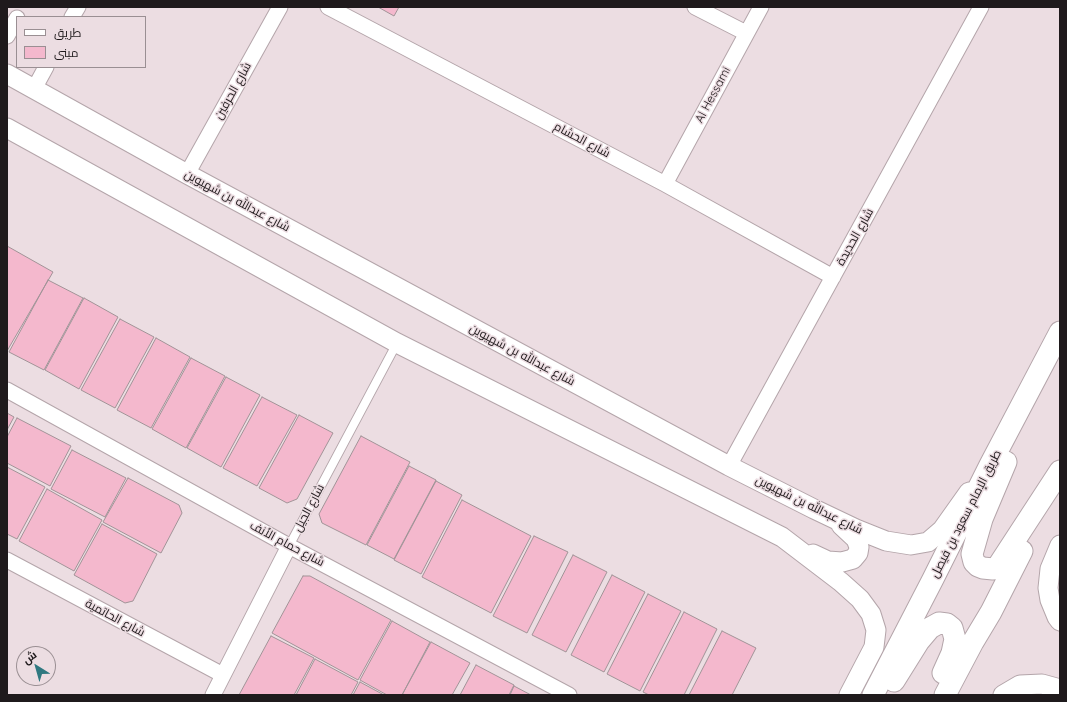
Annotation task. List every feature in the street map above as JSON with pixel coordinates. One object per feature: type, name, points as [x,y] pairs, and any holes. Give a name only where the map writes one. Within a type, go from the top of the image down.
[{"type":"main road","name":"طريق الإمام سعود بن فيصل","points":[[873,695],[1060,332]]},
{"type":"main road","points":[[1045,362],[1013,446],[982,518],[972,554],[974,562],[978,566],[993,569],[998,566],[1060,472]]},
{"type":"main road","points":[[945,695],[973,642],[991,612],[1060,472]]},
{"type":"main road","points":[[885,695],[919,641],[930,628],[939,623],[947,624],[952,628],[955,639],[952,653],[933,695]]},
{"type":"street","points":[[18,16],[23,7]]},
{"type":"street","points":[[73,16],[78,7]]},
{"type":"street","name":"شارع الحرفين","points":[[187,174],[280,7]]},
{"type":"street","name":"شارع الحشام","points":[[328,7],[665,184],[833,277]]},
{"type":"street","points":[[695,7],[746,33]]},
{"type":"street","name":"Al Hessami","points":[[665,184],[761,7]]},
{"type":"street","name":"شارع الحديدة","points":[[729,466],[981,7]]},
{"type":"street","points":[[7,36],[16,19]]},
{"type":"street","points":[[34,89],[45,68]]},
{"type":"street","name":"شارع عبدالله بن شهيوين","points":[[7,74],[187,174],[729,466],[835,519],[886,541],[911,545],[928,542],[942,530],[1007,434]]},
{"type":"street","points":[[7,128],[398,343],[782,537],[841,582],[860,599],[871,614],[876,630],[874,647],[849,695]]},
{"type":"street","name":"شارع حمام الأنف","points":[[7,390],[289,546],[569,695]]},
{"type":"street","points":[[797,548],[828,561],[842,562],[853,559],[858,553],[859,547],[856,539],[835,519]]},
{"type":"street","points":[[1060,545],[1050,569],[1048,588],[1050,600],[1060,621]]},
{"type":"street","name":"شارع الجيل","points":[[213,695],[289,546]]},
{"type":"street","name":"شارع الحاتمية","points":[[7,560],[223,675]]},
{"type":"street","points":[[1003,695],[1020,685],[1042,684],[1060,689]]},
{"type":"lane","name":"شارع الجيل","points":[[289,546],[398,343]]},
{"type":"building","points":[[378,7],[399,7],[394,16]]},
{"type":"building","points":[[7,246],[53,272],[7,351]]},
{"type":"building","points":[[48,280],[83,298],[44,370],[9,352]]},
{"type":"building","points":[[84,298],[118,317],[79,389],[45,370]]},
{"type":"building","points":[[120,319],[154,337],[115,408],[81,390]]},
{"type":"building","points":[[156,338],[190,357],[151,428],[117,410]]},
{"type":"building","points":[[191,358],[225,376],[186,448],[152,429]]},
{"type":"building","points":[[226,377],[260,395],[221,467],[187,448]]},
{"type":"building","points":[[262,397],[297,415],[257,486],[223,468]]},
{"type":"building","points":[[7,413],[14,417],[7,430]]},
{"type":"building","points":[[299,415],[333,433],[297,499],[287,503],[259,488]]},
{"type":"building","points":[[17,418],[71,446],[50,486],[7,463],[7,437]]},
{"type":"building","points":[[361,436],[410,462],[366,545],[322,523],[319,514]]},
{"type":"building","points":[[72,450],[126,478],[105,517],[51,489]]},
{"type":"building","points":[[409,466],[436,480],[394,559],[367,545]]},
{"type":"building","points":[[7,467],[45,487],[17,539],[7,534]]},
{"type":"building","points":[[128,478],[179,505],[182,513],[161,553],[103,522]]},
{"type":"building","points":[[436,481],[462,495],[421,574],[394,560]]},
{"type":"building","points":[[47,489],[102,520],[74,571],[19,541]]},
{"type":"building","points":[[462,500],[531,536],[491,613],[422,577]]},
{"type":"building","points":[[102,524],[157,554],[133,601],[125,603],[74,575]]},
{"type":"building","points":[[534,536],[568,552],[527,633],[493,616]]},
{"type":"building","points":[[573,555],[607,572],[566,652],[532,635]]},
{"type":"building","points":[[612,575],[645,592],[604,672],[571,655]]},
{"type":"building","points":[[303,576],[310,576],[391,620],[358,680],[272,633]]},
{"type":"building","points":[[648,594],[681,611],[640,691],[607,674]]},
{"type":"building","points":[[684,612],[717,629],[684,695],[649,695],[643,692]]},
{"type":"building","points":[[392,621],[430,642],[402,695],[387,695],[360,680]]},
{"type":"building","points":[[722,631],[756,648],[732,695],[689,695]]},
{"type":"building","points":[[271,636],[314,658],[294,695],[239,695]]},
{"type":"building","points":[[431,642],[470,663],[452,695],[402,695]]},
{"type":"building","points":[[315,659],[358,682],[351,695],[296,695]]},
{"type":"building","points":[[476,665],[514,685],[509,695],[460,695]]},
{"type":"building","points":[[360,682],[384,695],[353,695]]},
{"type":"building","points":[[514,686],[531,695],[510,695]]}]
